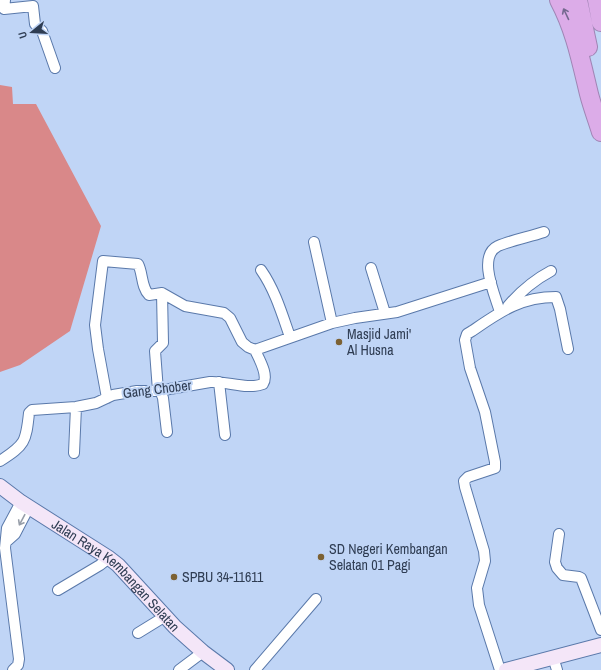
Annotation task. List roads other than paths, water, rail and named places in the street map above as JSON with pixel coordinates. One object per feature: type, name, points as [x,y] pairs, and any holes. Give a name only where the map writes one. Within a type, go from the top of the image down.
[{"type":"highway","points":[[559,0],[567,15],[576,39],[589,95],[601,132]]},
{"type":"highway","points":[[573,0],[583,22]]},
{"type":"highway","points":[[578,0],[597,93],[601,122]]},
{"type":"highway","points":[[597,0],[601,22]]},
{"type":"main road","name":"Jalan Raya Kembangan Selatan","points":[[0,486],[25,504],[109,558],[127,574],[164,617],[203,652],[227,670]]},
{"type":"main road","points":[[506,670],[555,664],[601,645]]},
{"type":"street","points":[[5,0],[4,9],[33,6],[35,24],[42,31],[55,68]]},
{"type":"street","points":[[503,310],[490,282],[488,256],[497,246],[544,232]]},
{"type":"street","points":[[314,242],[332,323]]},
{"type":"street","points":[[107,398],[95,325],[103,261],[138,264],[143,284],[149,295],[162,293],[185,306],[224,313],[230,318],[242,342],[255,350],[332,323],[397,312],[490,282]]},
{"type":"street","points":[[371,268],[385,314]]},
{"type":"street","points":[[261,270],[274,293],[290,337]]},
{"type":"street","points":[[503,310],[518,294],[540,277],[551,271]]},
{"type":"street","points":[[162,293],[163,343],[155,351],[159,390],[163,398],[167,432]]},
{"type":"street","points":[[500,670],[479,605],[477,588],[485,561],[484,551],[464,481],[468,477],[495,468],[495,462],[484,412],[470,368],[465,340],[467,334],[503,310],[528,300],[543,297],[556,297],[560,309],[568,350]]},
{"type":"street","name":"Gang Chober","points":[[0,462],[21,445],[26,435],[30,411],[76,407],[96,403],[113,395],[137,391],[159,390],[219,382],[254,386],[263,384],[266,380],[265,375],[255,350]]},
{"type":"street","points":[[219,382],[225,435]]},
{"type":"street","points":[[74,453],[76,407]]},
{"type":"street","points":[[13,670],[18,665],[19,659],[4,548],[6,542],[15,534],[25,504]]},
{"type":"street","points":[[559,534],[555,562],[556,565],[563,574],[581,578],[601,630]]},
{"type":"street","points":[[58,590],[109,558]]},
{"type":"street","points":[[255,670],[316,599]]},
{"type":"street","points":[[138,633],[164,617]]},
{"type":"street","points":[[179,670],[203,652]]},
{"type":"place","name":"Masjid Jami' Al Husna","points":[[339,342]]},
{"type":"place","name":"SD Negeri Kembangan Selatan 01 Pagi","points":[[321,557]]},
{"type":"place","name":"SPBU 34-11611","points":[[174,577]]}]
